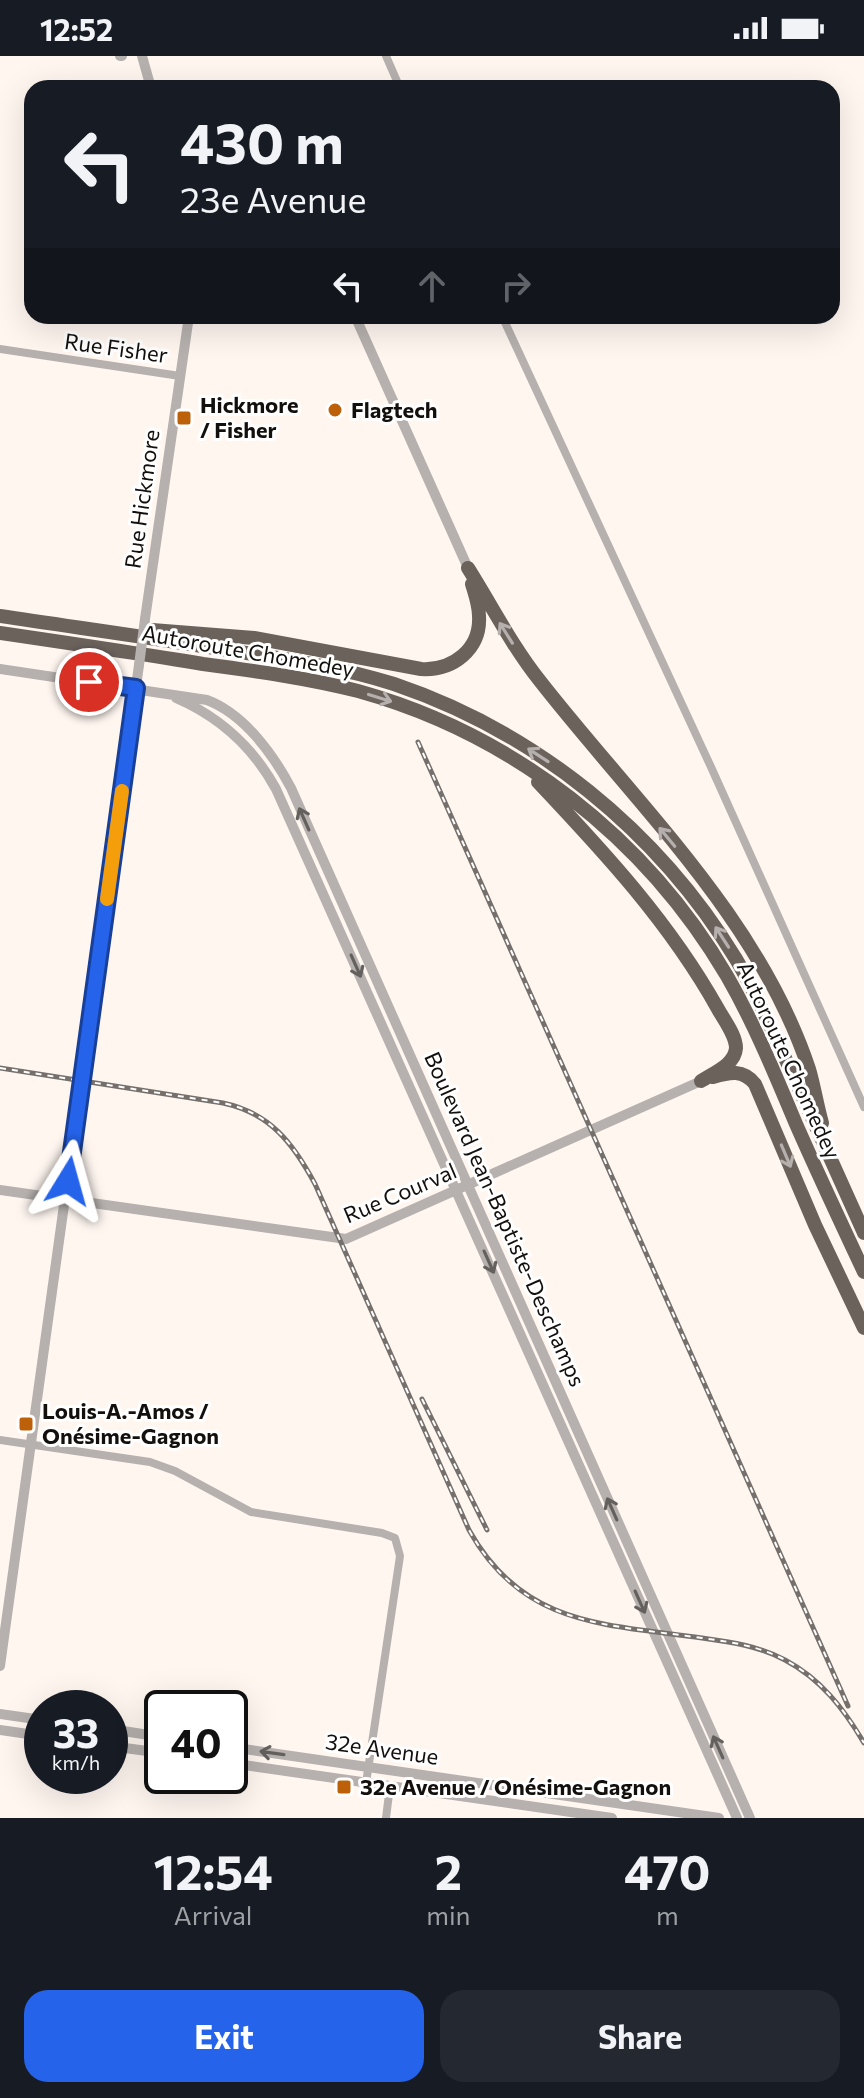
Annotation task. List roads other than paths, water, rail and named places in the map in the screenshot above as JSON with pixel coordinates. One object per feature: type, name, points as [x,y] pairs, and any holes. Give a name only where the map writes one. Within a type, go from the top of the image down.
[{"type":"highway","points":[[49,623],[239,636],[435,669],[459,659],[469,650],[475,638],[479,611],[468,568]]},
{"type":"highway","points":[[468,568],[539,681],[692,866],[743,936],[773,989],[809,1070],[830,1157]]},
{"type":"highway","name":"Autoroute Chomedey","points":[[0,616],[300,661],[359,674],[442,703],[494,728],[544,758],[592,793],[639,836],[709,918],[758,999],[864,1233]]},
{"type":"highway","name":"Autoroute Chomedey","points":[[0,633],[342,687],[401,705],[485,742],[571,798],[619,840],[674,899],[726,974],[864,1272]]},
{"type":"highway","points":[[521,763],[636,888],[680,947],[711,998],[734,1039],[735,1051],[729,1062],[701,1081]]},
{"type":"highway","points":[[701,1081],[739,1072],[755,1084],[824,1245],[864,1328]]},
{"type":"street","points":[[142,56],[149,80]]},
{"type":"street","points":[[386,56],[396,80]]},
{"type":"street","name":"Rue Hickmore","points":[[0,1666],[188,324]]},
{"type":"street","points":[[359,324],[468,568]]},
{"type":"street","points":[[506,324],[864,1107]]},
{"type":"street","name":"Rue Fisher","points":[[0,349],[180,376]]},
{"type":"street","name":"Boulevard Jean-Baptiste-Deschamps","points":[[0,669],[165,694],[203,711],[231,732],[253,754],[271,780],[462,1188],[750,1818]]},
{"type":"street","name":"Rue Courval","points":[[0,1190],[339,1239],[356,1236],[701,1081]]},
{"type":"street","name":"Boulevard Jean-Baptiste-Deschamps","points":[[517,1309],[737,1818]]},
{"type":"street","points":[[0,1440],[150,1462],[172,1470],[256,1514],[382,1533],[395,1538],[400,1556],[366,1783]]},
{"type":"street","points":[[665,1657],[676,1652]]},
{"type":"street","points":[[0,1714],[24,1717]]},
{"type":"street","points":[[0,1730],[24,1733]]},
{"type":"street","name":"32e Avenue","points":[[248,1750],[719,1818]]},
{"type":"street","name":"32e Avenue","points":[[248,1766],[612,1818]]},
{"type":"street","points":[[386,1818],[390,1786]]},
{"type":"railway","points":[[418,742],[848,1706]]},
{"type":"railway","points":[[0,1068],[223,1103],[267,1122],[289,1143],[315,1184],[469,1530],[491,1562],[515,1586],[541,1603],[569,1615],[632,1629],[734,1643],[775,1655],[821,1686],[840,1707],[864,1743]]},
{"type":"railway","points":[[422,1399],[487,1530]]},
{"type":"place","name":"Flagtech","points":[[335,410]]},
{"type":"place","name":"Hickmore / Fisher","points":[[184,418]]},
{"type":"place","name":"Louis-A.-Amos / Onésime-Gagnon","points":[[26,1424]]},
{"type":"place","name":"32e Avenue / Onésime-Gagnon","points":[[344,1787]]}]
